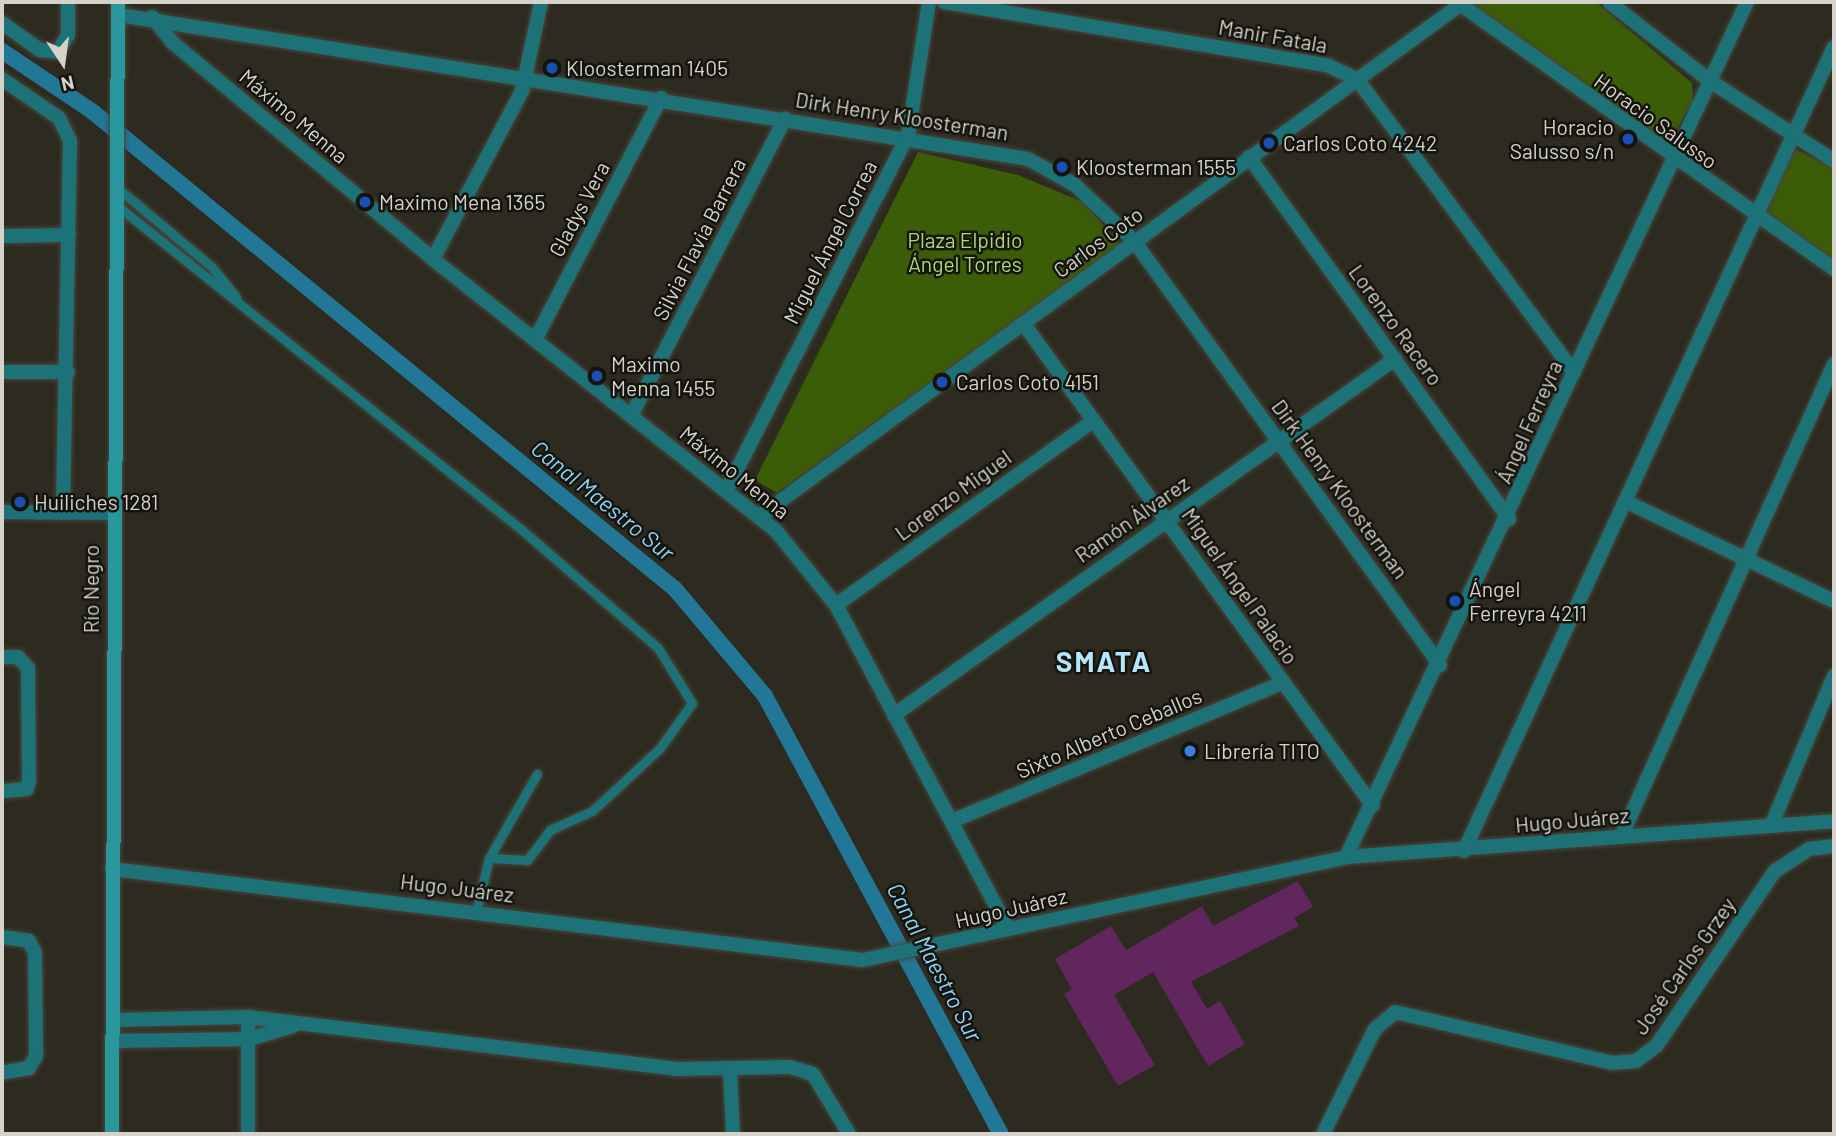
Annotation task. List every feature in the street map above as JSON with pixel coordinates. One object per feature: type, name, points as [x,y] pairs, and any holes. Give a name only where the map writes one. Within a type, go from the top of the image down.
[{"type":"street","points":[[2,23],[40,50],[64,46],[68,2]]},
{"type":"street","points":[[433,259],[527,76],[541,2]]},
{"type":"street","name":"Miguel Ángel Correa","points":[[727,489],[908,136],[929,2]]},
{"type":"street","name":"Manir Fatala","points":[[944,2],[1329,66],[1357,79]]},
{"type":"street","points":[[1609,2],[1710,81],[1834,161]]},
{"type":"street","name":"Ángel Ferreyra","points":[[1346,857],[1373,806],[1509,519],[1574,372],[1747,2]]},
{"type":"street","name":"Carlos Coto","points":[[761,515],[1459,3]]},
{"type":"street","name":"Horacio Salusso","points":[[1459,3],[1755,217],[1834,269]]},
{"type":"street","name":"Dirk Henry Kloosterman","points":[[118,8],[152,17],[785,119],[908,136],[1028,159],[1075,184],[1134,241],[1440,665]]},
{"type":"street","name":"Río Negro","points":[[112,1134],[112,513],[121,159],[118,8]]},
{"type":"street","name":"Máximo Menna","points":[[152,17],[172,42],[433,259],[761,515],[836,605],[1008,929]]},
{"type":"street","points":[[1464,851],[1627,502],[1755,217],[1796,137],[1834,47]]},
{"type":"street","points":[[2,79],[66,127],[68,372],[63,513]]},
{"type":"street","points":[[1357,79],[1574,372]]},
{"type":"street","name":"Gladys Vera","points":[[535,340],[662,99]]},
{"type":"street","name":"Silvia Flavia Barrera","points":[[631,416],[785,119]]},
{"type":"street","name":"Lorenzo Racero","points":[[1250,157],[1509,519]]},
{"type":"street","points":[[2,236],[68,235]]},
{"type":"street","name":"Miguel Ángel Palacio","points":[[1023,323],[1373,806]]},
{"type":"street","name":"Ramón Álvarez","points":[[894,715],[1395,359]]},
{"type":"street","points":[[1621,836],[1743,557],[1834,364]]},
{"type":"street","points":[[2,372],[68,372]]},
{"type":"street","name":"Lorenzo Miguel","points":[[836,605],[1094,420]]},
{"type":"street","points":[[1627,502],[1834,601]]},
{"type":"street","points":[[2,512],[112,513]]},
{"type":"street","points":[[2,657],[24,660],[27,789],[2,791]]},
{"type":"street","points":[[1771,827],[1834,676]]},
{"type":"street","name":"Sixto Alberto Ceballos","points":[[953,821],[1282,683]]},
{"type":"street","name":"Hugo Juárez","points":[[112,869],[879,958],[1346,857],[1464,851],[1621,836],[1834,821]]},
{"type":"street","name":"José Carlos Grzey","points":[[1323,1134],[1380,1021],[1410,1012],[1612,1063],[1636,1061],[1657,1045],[1775,871],[1810,849],[1834,846]]},
{"type":"street","points":[[2,937],[29,941],[36,1056],[29,1068],[2,1073]]},
{"type":"street","points":[[248,1017],[248,1134]]},
{"type":"street","points":[[113,1020],[248,1017],[675,1069],[790,1067],[813,1074],[849,1134]]},
{"type":"street","points":[[113,1041],[249,1040],[297,1025]]},
{"type":"street","points":[[730,1070],[733,1134]]},
{"type":"lane","points":[[120,190],[211,266],[242,303]]},
{"type":"lane","points":[[120,208],[242,303],[658,648],[692,703],[660,748],[592,811],[550,830],[527,860],[489,858]]},
{"type":"lane","points":[[476,912],[489,858],[537,774]]},
{"type":"green space","points":[[1465,2],[1596,2],[1692,83],[1693,100],[1673,137],[1661,141]]},
{"type":"green space","points":[[1795,149],[1834,168],[1834,260],[1765,213]]},
{"type":"green space","name":"Plaza Elpidio Ángel Torres","points":[[918,152],[1018,175],[1083,202],[1121,245],[777,493],[755,480]]},
{"type":"building","points":[[1298,881],[1313,907],[1294,918],[1299,926],[1191,982],[1207,1009],[1220,1001],[1245,1044],[1208,1066],[1153,972],[1114,995],[1155,1065],[1118,1086],[1064,994],[1072,989],[1055,959],[1111,926],[1126,950],[1202,906],[1213,926]]},
{"type":"waterway","name":"Canal Maestro Sur","points":[[2,51],[93,112],[675,589],[765,696],[1001,1134]]},
{"type":"place","name":"Kloosterman 1405","points":[[552,68]]},
{"type":"place","name":"Horacio Salusso s/n","points":[[1628,139]]},
{"type":"place","name":"Carlos Coto 4242","points":[[1269,143]]},
{"type":"place","name":"Kloosterman 1555","points":[[1062,167]]},
{"type":"place","name":"Maximo Mena 1365","points":[[365,202]]},
{"type":"place","name":"Maximo Menna 1455","points":[[597,376]]},
{"type":"place","name":"Carlos Coto 4151","points":[[942,382]]},
{"type":"place","name":"Huiliches 1281","points":[[20,502]]},
{"type":"place","name":"Ángel Ferreyra 4211","points":[[1455,601]]},
{"type":"place","name":"Librería TITO","points":[[1190,751]]},
{"type":"district","name":"SMATA","points":[[1104,661]]}]
